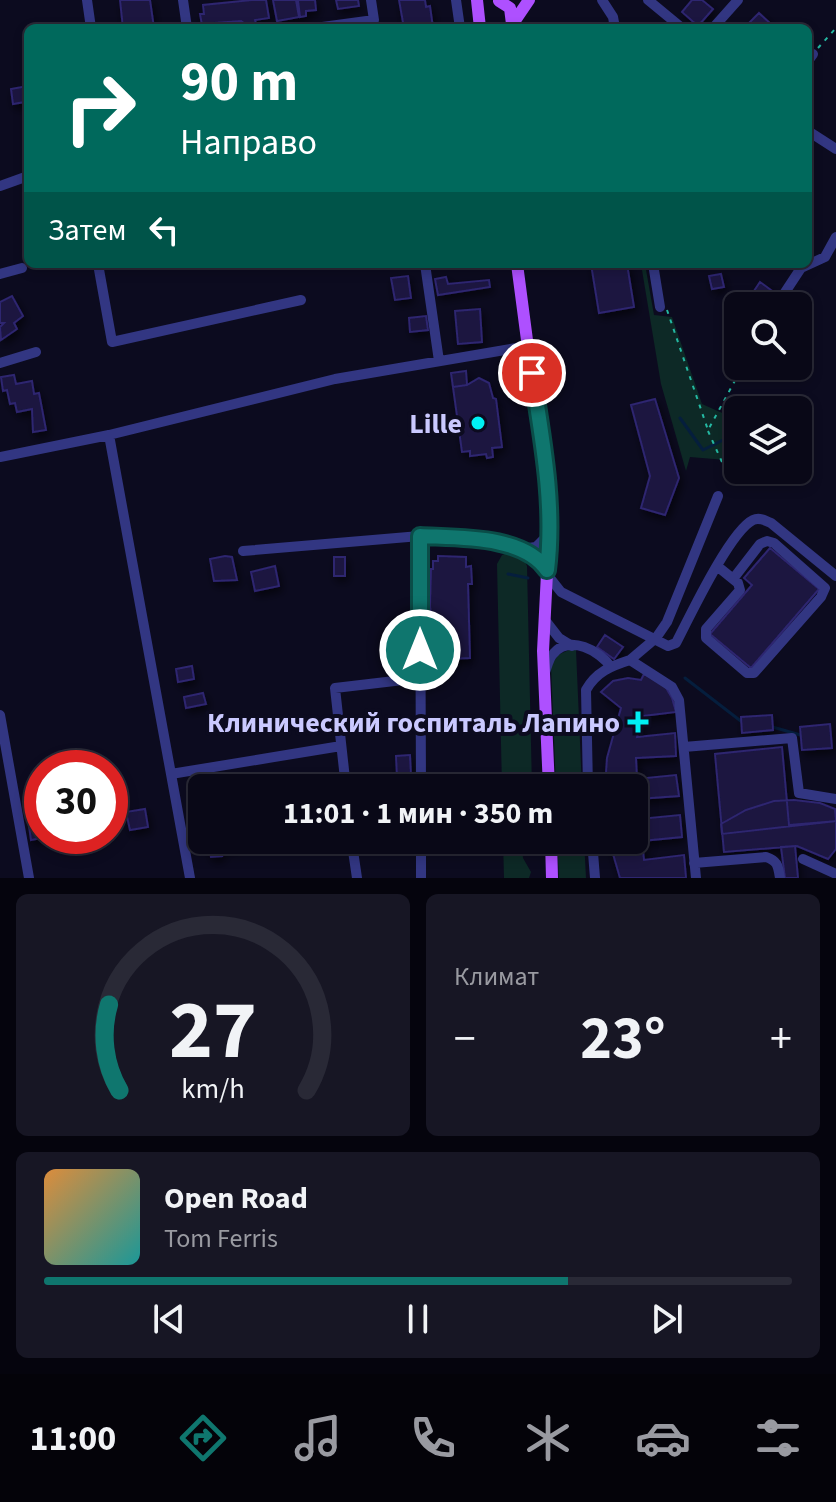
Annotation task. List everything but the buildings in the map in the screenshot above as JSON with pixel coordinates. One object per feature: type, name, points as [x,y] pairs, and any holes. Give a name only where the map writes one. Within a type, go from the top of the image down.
[{"type":"main road","points":[[477,0],[480,24]]},
{"type":"main road","points":[[480,24],[484,6],[499,0],[512,11],[511,24]]},
{"type":"main road","points":[[513,24],[529,0]]},
{"type":"main road","points":[[518,268],[549,494],[550,533],[544,613],[548,774]]},
{"type":"main road","points":[[551,854],[552,878]]},
{"type":"street","points":[[87,0],[90,24]]},
{"type":"street","points":[[183,0],[186,24]]},
{"type":"street","points":[[371,0],[374,24]]},
{"type":"street","points":[[456,0],[459,24]]},
{"type":"street","points":[[602,0],[614,24]]},
{"type":"street","points":[[648,0],[677,24]]},
{"type":"street","points":[[717,24],[738,0]]},
{"type":"street","points":[[812,134],[836,149]]},
{"type":"street","points":[[0,186],[24,177]]},
{"type":"street","points":[[812,263],[825,257],[836,237]]},
{"type":"street","points":[[0,274],[22,268]]},
{"type":"street","points":[[99,268],[112,342],[301,300]]},
{"type":"street","points":[[426,268],[439,361]]},
{"type":"street","points":[[654,268],[660,307]]},
{"type":"street","points":[[785,292],[801,268]]},
{"type":"street","points":[[0,457],[109,435],[335,379],[528,346]]},
{"type":"street","points":[[0,363],[36,352]]},
{"type":"street","points":[[109,435],[190,878]]},
{"type":"street","points":[[588,774],[586,690],[592,678],[630,660],[656,638],[667,622],[718,496]]},
{"type":"street","points":[[521,548],[535,557],[561,592],[668,646],[676,643],[717,566],[753,520],[761,519],[782,532],[836,576]]},
{"type":"street","points":[[243,551],[420,536],[468,538],[521,548],[536,547],[550,533]]},
{"type":"street","points":[[420,536],[421,774]]},
{"type":"street","points":[[717,566],[733,579],[738,583],[740,590],[706,629],[706,638],[747,673],[754,673],[821,597],[825,588],[774,543],[767,541],[760,544],[733,579]]},
{"type":"street","points":[[561,592],[553,594],[544,613],[559,638],[572,646],[595,651],[611,667]]},
{"type":"street","points":[[544,674],[551,655],[572,646]]},
{"type":"street","points":[[630,660],[672,687],[679,700],[696,878]]},
{"type":"street","points":[[344,774],[335,688],[420,678]]},
{"type":"street","points":[[0,715],[29,878]]},
{"type":"street","points":[[684,747],[792,738],[799,793],[836,799]]},
{"type":"street","points":[[171,774],[341,746]]},
{"type":"street","points":[[354,854],[357,878]]},
{"type":"street","points":[[421,854],[421,878]]},
{"type":"street","points":[[593,854],[595,878]]},
{"type":"street","points":[[694,863],[766,857],[778,865],[780,878]]},
{"type":"street","points":[[803,859],[836,874]]},
{"type":"path","points":[[812,55],[836,28]]},
{"type":"path","points":[[660,307],[666,307],[714,448],[722,462]]},
{"type":"path","points":[[708,430],[735,380]]},
{"type":"green space","points":[[642,268],[646,268],[654,315],[672,317],[702,404],[724,414],[724,460],[690,457],[686,471],[661,384]]},
{"type":"green space","points":[[512,551],[522,555],[527,566],[532,774],[502,774],[497,564],[502,555]]},
{"type":"green space","points":[[576,650],[581,774],[555,774],[551,666],[558,655]]},
{"type":"green space","points":[[503,854],[523,854],[531,872],[529,878],[504,878]]},
{"type":"green space","points":[[558,854],[585,854],[586,878],[559,878]]},
{"type":"waterway","points":[[680,418],[703,450],[724,440]]},
{"type":"waterway","points":[[508,574],[528,578]]},
{"type":"waterway","points":[[685,678],[742,722]]},
{"type":"waterway","points":[[769,726],[804,736]]},
{"type":"place","name":"Lille","points":[[478,423]]},
{"type":"place","name":"Клинический госпиталь Лапино","points":[[638,722]]},
{"type":"route","points":[[420,650],[420,536],[468,538],[521,548],[547,570],[549,494],[532,373]]}]
